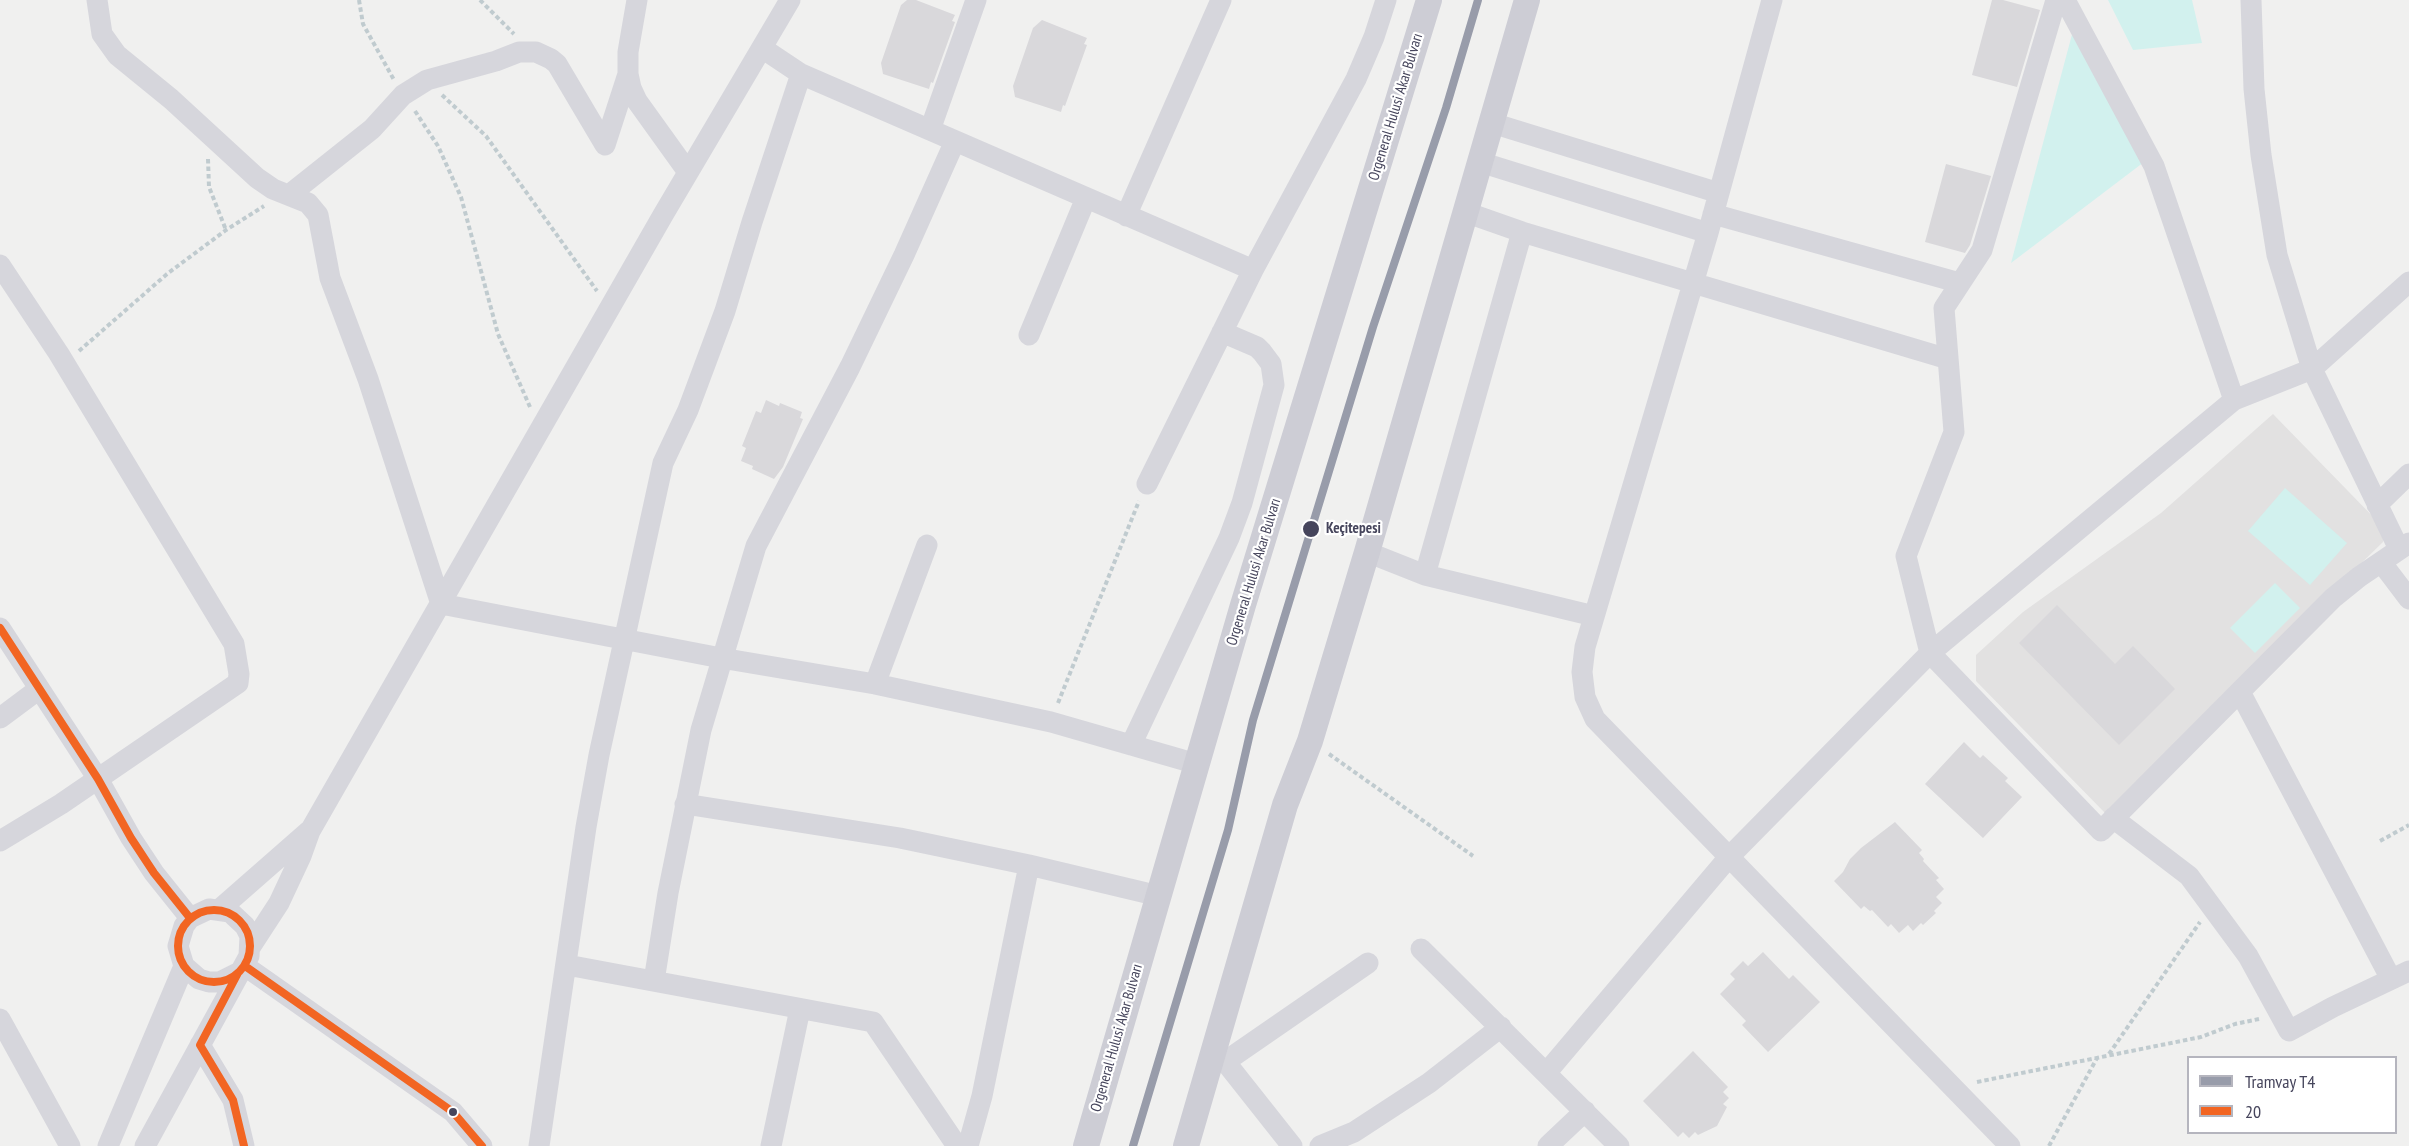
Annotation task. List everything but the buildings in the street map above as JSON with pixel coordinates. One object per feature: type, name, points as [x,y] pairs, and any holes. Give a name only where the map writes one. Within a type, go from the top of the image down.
[{"type":"main road","name":"Orgeneral Hulusi Akar Bulvarı","points":[[1086,1146],[1250,582],[1429,0]]},
{"type":"main road","points":[[1185,1146],[1220,1055],[1285,805],[1310,741],[1367,552],[1527,0]]},
{"type":"street","points":[[97,0],[102,34],[112,50],[207,131],[257,178],[273,189],[308,203],[318,215],[330,278],[371,389],[441,604]]},
{"type":"street","points":[[287,194],[372,129],[403,95],[427,80],[496,61],[519,52],[536,52],[556,64],[605,145],[627,74],[628,52],[637,0]]},
{"type":"street","points":[[145,1146],[279,903],[310,831],[688,172],[790,0]]},
{"type":"street","points":[[930,130],[976,0]]},
{"type":"street","points":[[1126,216],[1221,0]]},
{"type":"street","points":[[1147,484],[1253,270],[1356,79],[1374,37],[1386,0]]},
{"type":"street","points":[[1772,0],[1693,283],[1585,647],[1582,672],[1585,697],[1595,719],[2010,1146]]},
{"type":"street","points":[[2056,0],[1982,250],[1944,308],[1954,432],[1906,556],[1930,653],[2101,831],[2333,598],[2404,546],[2377,505],[2312,369],[2277,255],[2268,205],[2254,89],[2251,0]]},
{"type":"street","points":[[2065,0],[2154,166],[2234,400]]},
{"type":"street","points":[[762,48],[801,74],[1253,270]]},
{"type":"street","points":[[627,74],[637,101],[688,172]]},
{"type":"street","points":[[540,1146],[586,827],[663,463],[692,399],[725,311],[801,74]]},
{"type":"street","points":[[1492,123],[1719,193]]},
{"type":"street","points":[[654,981],[685,804],[701,730],[756,546],[850,367],[955,141]]},
{"type":"street","points":[[1480,162],[1710,224],[1960,283]]},
{"type":"street","points":[[1029,335],[1086,198]]},
{"type":"street","points":[[1465,212],[1522,232],[1948,359]]},
{"type":"street","points":[[1425,575],[1522,232]]},
{"type":"street","points":[[0,265],[65,364],[234,644],[239,664],[238,683],[98,779],[0,841]]},
{"type":"street","points":[[1547,1072],[1729,856],[1930,653],[2234,400],[2312,369],[2409,282]]},
{"type":"street","points":[[1131,745],[1229,538],[1242,503],[1274,385],[1271,364],[1262,352],[1257,347],[1222,332]]},
{"type":"street","points":[[2377,505],[2409,474]]},
{"type":"street","points":[[875,684],[927,545]]},
{"type":"street","points":[[1367,552],[1425,575],[1594,616]]},
{"type":"street","points":[[2381,562],[2409,599]]},
{"type":"street","points":[[441,604],[721,658],[875,684],[1051,722],[1197,764]]},
{"type":"street","points":[[0,628],[98,779],[131,838],[154,873],[190,918]]},
{"type":"street","points":[[0,718],[39,689]]},
{"type":"street","points":[[2113,818],[2189,876],[2248,956],[2289,1031],[2400,975],[2240,692]]},
{"type":"street","points":[[685,804],[900,838],[1029,865],[1159,896]]},
{"type":"street","points":[[220,909],[238,918],[250,936],[245,962],[220,982],[209,982],[199,979],[184,966],[178,946],[184,926],[199,912],[220,909],[310,831]]},
{"type":"street","points":[[968,1146],[982,1096],[1029,865]]},
{"type":"street","points":[[1421,949],[1619,1146]]},
{"type":"street","points":[[245,962],[453,1112],[482,1146]]},
{"type":"street","points":[[1292,1146],[1220,1055],[1368,963]]},
{"type":"street","points":[[567,965],[873,1022],[957,1146]]},
{"type":"street","points":[[108,1146],[184,966]]},
{"type":"street","points":[[771,1146],[800,1008]]},
{"type":"street","points":[[0,1019],[70,1146]]},
{"type":"street","points":[[1320,1146],[1354,1132],[1382,1114],[1429,1083],[1501,1027]]},
{"type":"street","points":[[200,1045],[233,1100],[244,1146]]},
{"type":"street","points":[[1548,1146],[1585,1111]]},
{"type":"path","points":[[358,0],[363,24],[403,95],[438,146],[451,171],[470,224],[498,334],[541,429]]},
{"type":"path","points":[[480,0],[497,19],[536,52]]},
{"type":"path","points":[[427,80],[486,136],[609,309]]},
{"type":"path","points":[[207,131],[209,187],[226,230]]},
{"type":"path","points":[[65,364],[167,274],[226,230],[287,194]]},
{"type":"path","points":[[1051,722],[1109,573],[1147,484]]},
{"type":"path","points":[[1310,741],[1473,855]]},
{"type":"path","points":[[2380,841],[2409,825]]},
{"type":"path","points":[[2109,1055],[2211,906]]},
{"type":"path","points":[[1953,1088],[2201,1037],[2252,1020],[2282,1018]]},
{"type":"path","points":[[2049,1146],[2098,1057]]},
{"type":"shaded area","points":[[2108,0],[2192,0],[2202,43],[2133,50]]},
{"type":"shaded area","points":[[2078,12],[2148,159],[2011,263]]},
{"type":"shaded area","points":[[2273,414],[2385,529],[2383,542],[2105,813],[1976,681],[1976,655],[2023,612],[2161,513]]},
{"type":"shaded area","points":[[2285,488],[2347,543],[2310,585],[2248,531]]},
{"type":"shaded area","points":[[2275,583],[2300,608],[2255,653],[2230,628]]},
{"type":"tram line","name":"T4","points":[[1133,1146],[1228,830],[1253,720],[1373,327],[1446,108],[1478,0]]},
{"type":"transit line","name":"20","points":[[0,628],[98,779],[131,838],[154,873],[190,918]]},
{"type":"transit line","name":"20","points":[[214,910],[234,916],[244,926],[250,946],[244,966],[234,976],[214,982],[194,976],[184,966],[178,946],[184,926],[194,916],[214,910]]},
{"type":"transit line","name":"20","points":[[245,966],[453,1112],[482,1146]]},
{"type":"transit line","name":"20","points":[[238,973],[200,1045],[233,1100],[244,1146]]},
{"type":"place","name":"Keçitepesi","points":[[1311,529]]}]
